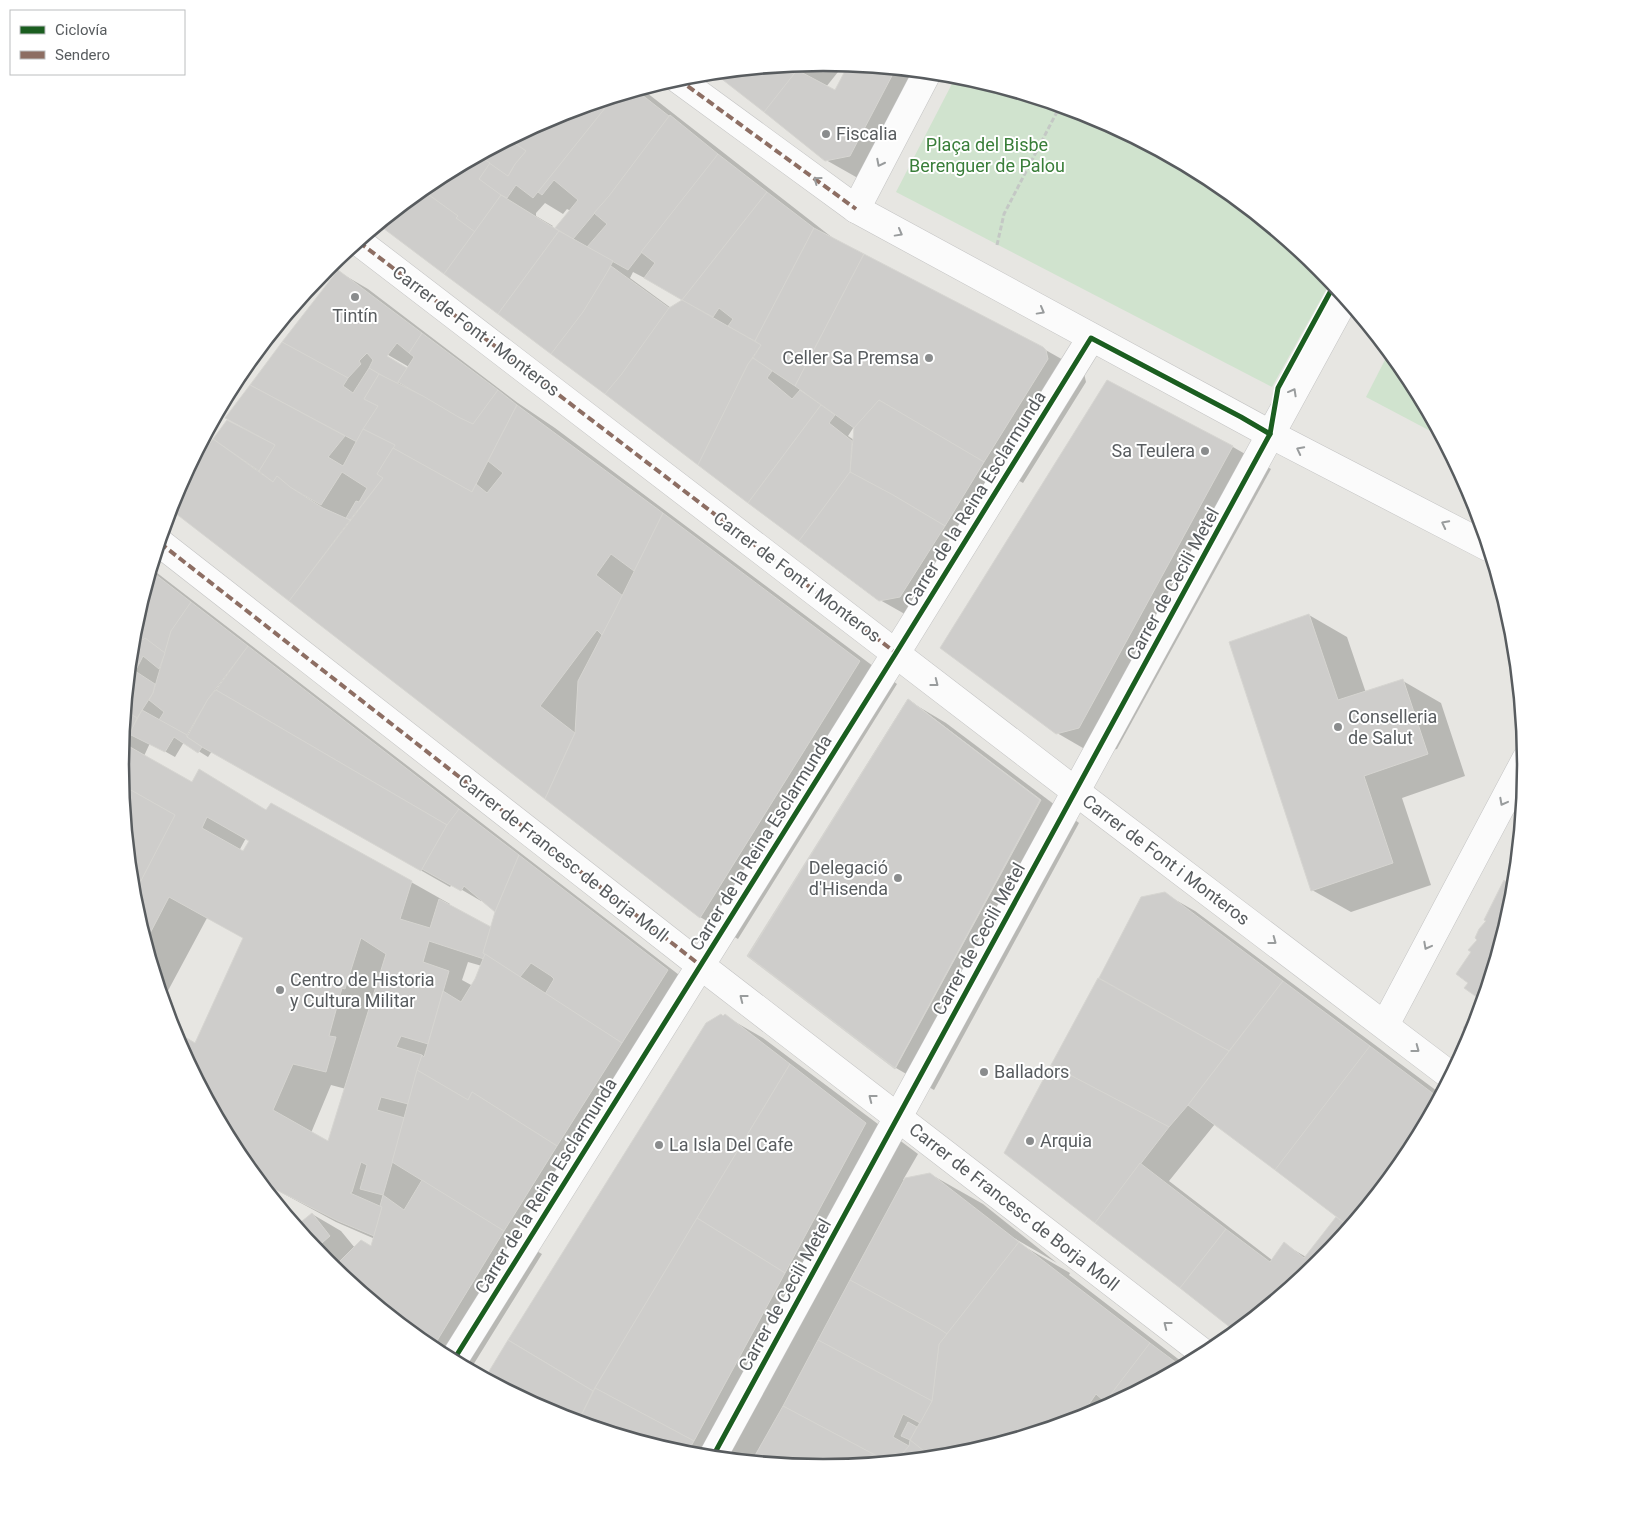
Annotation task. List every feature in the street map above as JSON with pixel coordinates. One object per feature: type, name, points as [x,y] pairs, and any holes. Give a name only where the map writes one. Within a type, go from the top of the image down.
[{"type":"street","points":[[856,209],[924,79]]},
{"type":"street","points":[[688,85],[856,209],[1270,434],[1481,542]]},
{"type":"street","name":"Carrer de Font i Monteros","points":[[364,246],[1075,792],[1446,1072]]},
{"type":"street","points":[[1270,434],[1342,304]]},
{"type":"street","name":"Carrer de la Reina Esclarmunda","points":[[457,1355],[1091,338]]},
{"type":"street","name":"Carrer de Cecili Metel","points":[[716,1451],[1270,434]]},
{"type":"street","name":"Carrer de Francesc de Borja Moll","points":[[165,547],[700,965],[1199,1349]]},
{"type":"street","points":[[1385,1025],[1518,775]]},
{"type":"path","points":[[989,282],[1004,214],[1057,112]]},
{"type":"green space","name":"Plaça del Bisbe Berenguer de Palou","points":[[952,84],[959,85],[1047,108],[1089,124],[1171,164],[1209,188],[1246,215],[1281,244],[1327,289],[1272,387],[896,192]]},
{"type":"green space","points":[[1386,359],[1401,380],[1432,432],[1366,397]]},
{"type":"building","name":"Fiscalia","points":[[795,72],[801,72],[835,90],[845,72],[892,75],[850,156],[825,161],[764,112]]},
{"type":"building","points":[[795,72],[764,112],[722,79]]},
{"type":"building","points":[[643,95],[669,116],[609,196],[573,239],[555,228],[578,200],[554,180],[542,195],[538,192],[607,106]]},
{"type":"building","points":[[607,106],[533,198],[516,185],[507,198],[495,192],[479,179],[490,163],[508,176],[526,151],[515,143],[558,124]]},
{"type":"building","points":[[670,115],[718,154],[628,270],[587,247],[607,224],[594,213]]},
{"type":"building","points":[[515,143],[526,151],[508,176],[484,160]]},
{"type":"building","points":[[718,154],[767,192],[682,300],[644,278],[655,263],[641,252]]},
{"type":"building","points":[[485,160],[490,163],[479,179],[501,195],[475,232],[456,218],[458,216],[429,195]]},
{"type":"building","points":[[767,192],[814,228],[755,341],[728,326],[733,319],[719,308],[713,317],[682,300]]},
{"type":"building","points":[[429,195],[458,216],[456,218],[475,232],[444,274],[384,229]]},
{"type":"building","points":[[501,195],[559,231],[498,314],[444,274]]},
{"type":"building","points":[[814,228],[864,254],[795,386],[753,358],[761,345],[755,341]]},
{"type":"building","points":[[559,231],[613,261],[583,312],[551,354],[498,314]]},
{"type":"building","name":"Celler Sa Premsa","points":[[864,254],[1046,350],[1048,359],[984,462],[879,400],[854,428],[795,386]]},
{"type":"building","points":[[611,266],[669,308],[605,394],[551,354],[583,312]]},
{"type":"building","points":[[338,270],[422,333],[409,353],[397,343],[387,356],[407,368],[397,384],[369,368],[373,360],[367,353],[359,361],[361,364],[348,378],[282,342]]},
{"type":"building","points":[[682,300],[761,345],[748,364],[698,465],[605,394],[669,308]]},
{"type":"building","points":[[422,333],[498,390],[473,424],[398,382],[414,357],[409,353]]},
{"type":"building","points":[[282,342],[348,378],[343,386],[353,393],[369,368],[379,374],[364,399],[378,406],[357,442],[250,385]]},
{"type":"building","points":[[753,358],[772,371],[767,378],[792,399],[800,390],[821,405],[748,503],[698,465],[748,364]]},
{"type":"building","points":[[379,374],[473,424],[498,390],[517,405],[472,492],[393,448],[395,445],[363,429],[378,406],[364,399]]},
{"type":"building","points":[[1107,380],[1233,446],[1079,728],[1056,734],[940,648]]},
{"type":"building","points":[[250,385],[345,436],[328,457],[343,466],[363,429],[395,445],[377,474],[383,478],[350,520],[346,518],[356,501],[359,502],[367,488],[342,472],[321,505],[290,487],[277,476],[273,482],[259,471],[275,445],[225,418]]},
{"type":"building","points":[[879,400],[984,462],[945,526],[850,472],[854,428]]},
{"type":"building","points":[[517,405],[663,513],[634,571],[611,554],[596,575],[623,596],[602,635],[597,630],[540,706],[575,733],[545,799],[289,601],[383,478],[377,474],[393,448],[472,492],[476,484],[487,493],[503,473],[488,461]]},
{"type":"building","points":[[821,405],[835,415],[829,423],[852,441],[850,472],[799,541],[748,503]]},
{"type":"building","points":[[227,420],[275,445],[259,471],[213,439]]},
{"type":"building","points":[[213,439],[273,482],[277,476],[290,487],[323,508],[350,520],[289,601],[177,514],[207,447]]},
{"type":"building","points":[[850,472],[945,526],[900,597],[879,601],[799,541]]},
{"type":"building","points":[[663,513],[860,661],[700,918],[545,799],[575,733],[578,681]]},
{"type":"building","points":[[156,575],[191,602],[171,631],[165,653],[145,638],[143,640],[141,639],[143,630]]},
{"type":"building","points":[[191,602],[248,646],[208,699],[187,735],[159,720],[164,712],[149,700],[153,693],[171,631]]},
{"type":"building","name":"Conselleria de Salut","points":[[1309,614],[1338,700],[1403,679],[1428,754],[1364,776],[1393,863],[1311,891],[1229,642]]},
{"type":"building","points":[[145,638],[165,653],[159,669],[143,656],[139,664],[137,663],[141,639],[143,640]]},
{"type":"building","points":[[248,646],[459,809],[447,825],[216,690]]},
{"type":"building","points":[[136,671],[155,684],[153,693],[137,718],[131,714]]},
{"type":"building","points":[[216,690],[447,825],[421,871],[187,737],[208,699]]},
{"type":"building","name":"Delegació d'Hisenda","points":[[908,699],[1041,800],[895,1069],[747,956]]},
{"type":"building","name":"Delegació d'Hisenda","points":[[908,699],[1040,800],[895,1068],[748,956]]},
{"type":"building","points":[[142,710],[187,735],[187,737],[202,747],[198,753],[174,737],[165,752],[130,735]]},
{"type":"building","points":[[131,714],[137,718],[130,732]]},
{"type":"building","name":"Centro de Historia y Cultura Militar","points":[[130,747],[192,782],[199,769],[266,810],[271,803],[412,881],[400,919],[430,928],[439,899],[491,927],[483,953],[485,954],[484,959],[429,941],[423,962],[449,971],[428,1044],[401,1036],[396,1047],[422,1055],[408,1104],[381,1097],[377,1110],[405,1118],[383,1195],[360,1189],[367,1165],[361,1162],[352,1192],[350,1193],[382,1207],[374,1236],[338,1221],[273,1188],[246,1151],[222,1113],[201,1073],[185,1037],[195,1043],[243,938],[169,897],[150,933],[140,883],[175,815],[130,790]],"holes":[[[207,817],[249,841],[243,851],[202,828]],[[361,938],[386,954],[328,1141],[273,1110],[293,1064],[326,1072],[336,1037],[329,1036],[342,988],[345,989]]]},
{"type":"building","points":[[130,790],[175,815],[140,883],[135,856]]},
{"type":"building","points":[[459,809],[519,855],[495,912],[464,886],[461,891],[422,869],[447,825]]},
{"type":"building","points":[[519,855],[668,970],[622,1043],[545,994],[554,979],[531,963],[520,977],[483,953],[495,912]]},
{"type":"building","points":[[1504,880],[1507,883],[1504,901],[1494,945],[1478,998],[1464,988],[1468,983],[1456,974],[1471,952],[1468,950],[1477,940],[1475,938],[1479,929],[1486,921],[1484,920]]},
{"type":"building","points":[[1165,892],[1283,981],[1229,1051],[1099,978],[1141,897]]},
{"type":"building","points":[[485,954],[622,1043],[557,1146],[472,1092],[468,1100],[417,1070],[422,1055],[424,1057],[443,991],[461,1002],[475,979]]},
{"type":"building","points":[[1098,978],[1229,1051],[1169,1127],[1051,1065]]},
{"type":"building","points":[[1283,981],[1370,1046],[1275,1170],[1188,1105]]},
{"type":"building","points":[[721,1014],[723,1016],[725,1014],[790,1064],[593,1391],[508,1340],[706,1023]]},
{"type":"building","points":[[1370,1046],[1435,1095],[1401,1151],[1345,1223],[1275,1170]]},
{"type":"building","points":[[790,1064],[866,1123],[785,1273],[697,1218]]},
{"type":"building","points":[[1051,1065],[1169,1127],[1095,1223],[1004,1153]]},
{"type":"building","points":[[417,1070],[468,1100],[472,1092],[557,1146],[504,1231],[392,1162]]},
{"type":"building","points":[[1140,1163],[1226,1229],[1180,1288],[1095,1223]]},
{"type":"building","points":[[930,1173],[1019,1242],[947,1334],[850,1280],[905,1178]]},
{"type":"building","points":[[422,1180],[504,1231],[436,1342],[401,1316],[339,1262],[361,1240],[371,1246],[382,1207],[380,1206],[383,1195],[404,1210]]},
{"type":"building","points":[[312,1213],[330,1236],[321,1244],[301,1222]]},
{"type":"building","points":[[1336,1217],[1345,1223],[1281,1287],[1230,1327],[1180,1288],[1226,1229],[1270,1262],[1284,1242],[1304,1258]]},
{"type":"building","points":[[697,1218],[785,1273],[694,1441],[595,1388]]},
{"type":"building","points":[[1019,1242],[1150,1343],[1108,1399],[1103,1401],[1096,1394],[1088,1408],[1047,1423],[1003,1436],[925,1452],[910,1440],[932,1401],[939,1344]]},
{"type":"building","points":[[850,1280],[947,1334],[939,1344],[932,1401],[818,1340]]},
{"type":"building","points":[[508,1340],[593,1391],[581,1416],[516,1388],[488,1373]]},
{"type":"building","points":[[818,1340],[932,1401],[920,1423],[903,1414],[893,1437],[909,1446],[901,1455],[878,1457],[783,1406]]},
{"type":"building","points":[[1150,1343],[1177,1363],[1131,1388],[1108,1399]]},
{"type":"building","points":[[595,1388],[694,1441],[691,1447],[688,1446],[644,1436],[581,1416]]},
{"type":"building","points":[[783,1406],[878,1457],[824,1460],[755,1456]]},
{"type":"building","points":[[908,1422],[917,1427],[910,1440],[901,1436]]},
{"type":"building","points":[[910,1440],[925,1452],[901,1455],[909,1446]]},
{"type":"marked path","points":[[687,85],[856,209]]},
{"type":"marked path","points":[[364,246],[896,653]]},
{"type":"marked path","points":[[165,547],[700,965]]},
{"type":"cycle path","points":[[716,1451],[1270,434],[1278,388],[1330,292]]},
{"type":"cycle path","points":[[457,1355],[1091,338],[1270,434]]},
{"type":"place","name":"Fiscalia","points":[[826,134]]},
{"type":"place","name":"Tintín","points":[[355,297]]},
{"type":"place","name":"Celler Sa Premsa","points":[[929,358]]},
{"type":"place","name":"Sa Teulera","points":[[1205,451]]},
{"type":"place","name":"Conselleria de Salut","points":[[1338,727]]},
{"type":"place","name":"Delegació d'Hisenda","points":[[898,878]]},
{"type":"place","name":"Centro de Historia y Cultura Militar","points":[[280,990]]},
{"type":"place","name":"Balladors","points":[[984,1072]]},
{"type":"place","name":"Arquia","points":[[1030,1141]]},
{"type":"place","name":"La Isla Del Cafe","points":[[659,1145]]}]
